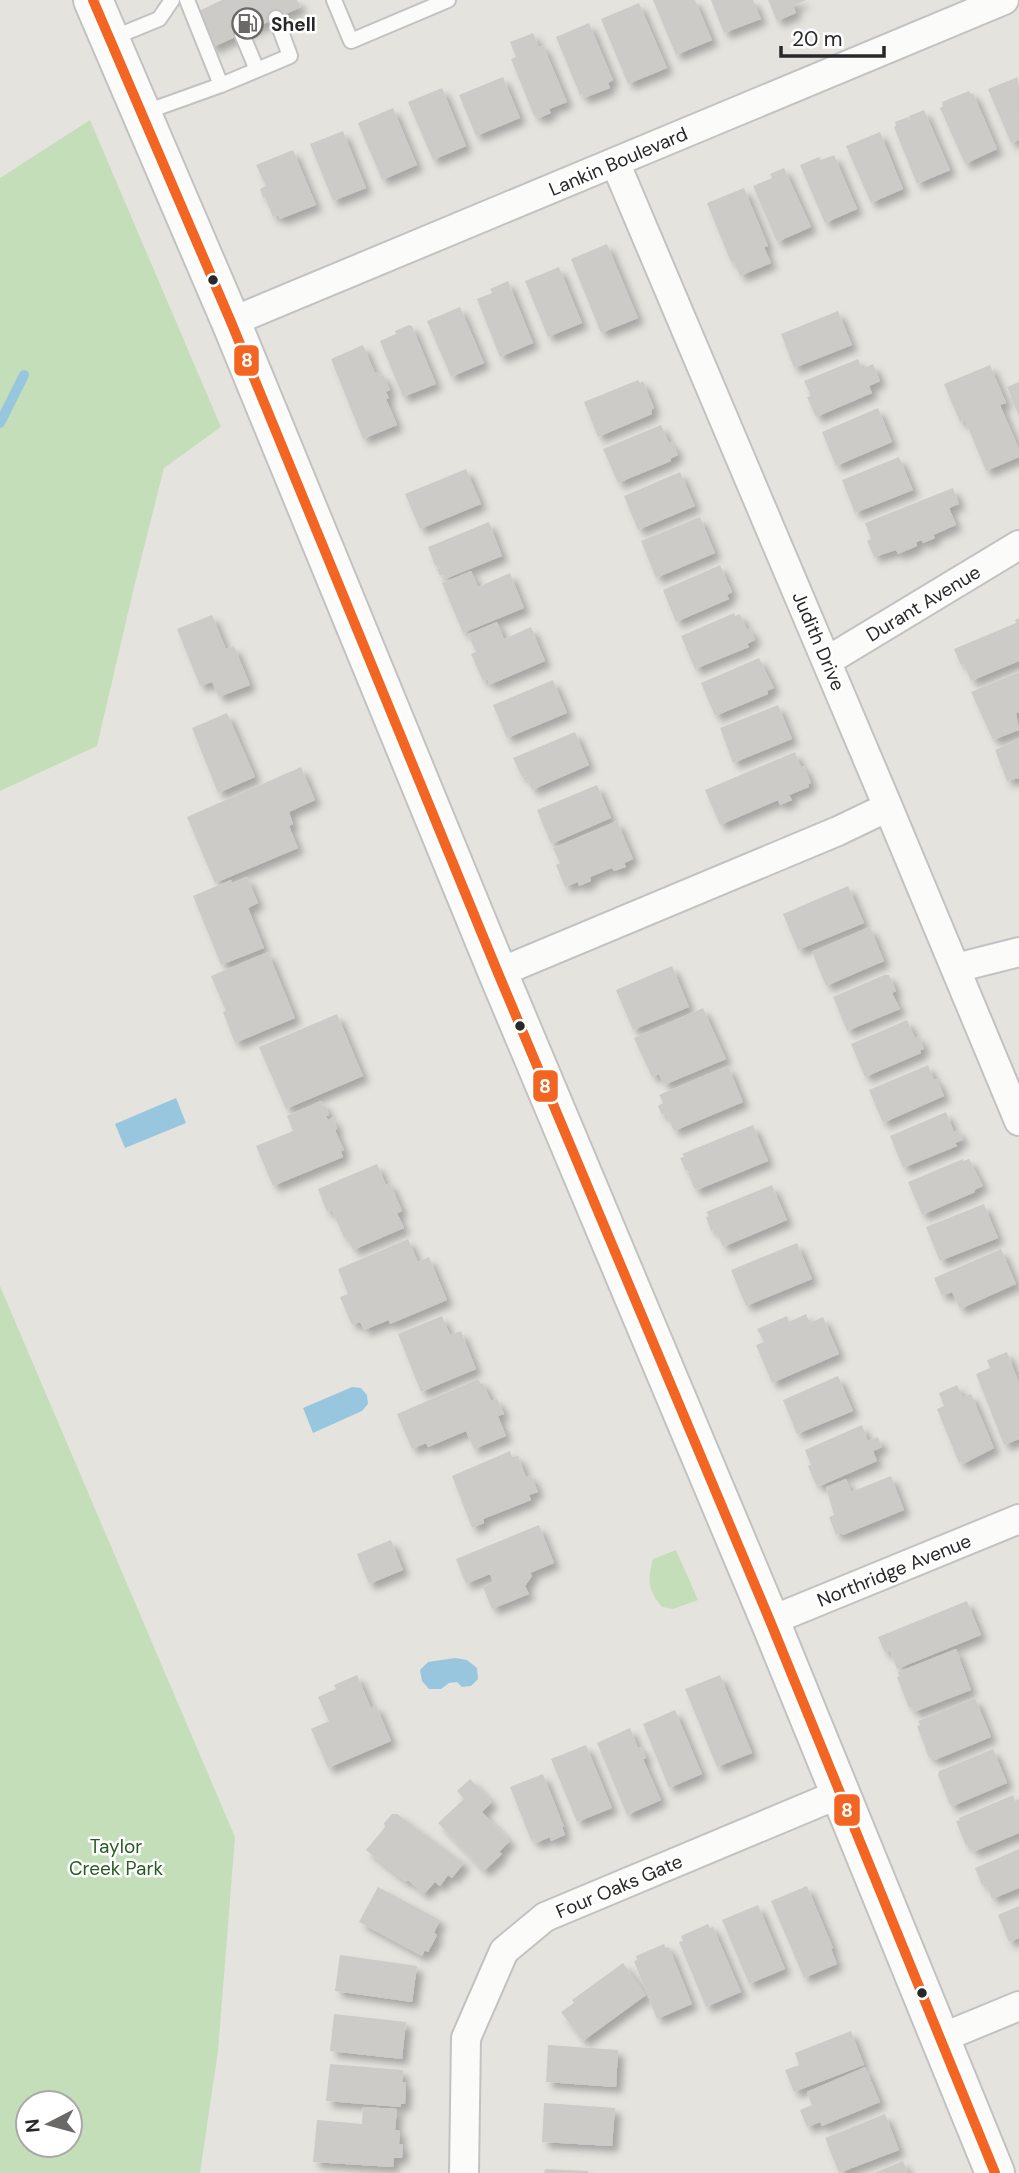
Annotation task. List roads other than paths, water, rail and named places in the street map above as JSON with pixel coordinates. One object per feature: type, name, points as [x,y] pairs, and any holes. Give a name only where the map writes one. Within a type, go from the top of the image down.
[{"type":"main road","points":[[93,0],[231,322],[498,973],[770,1621],[995,2173]]},
{"type":"street","name":"Lankin Boulevard","points":[[231,322],[1004,0]]},
{"type":"street","name":"Judith Drive","points":[[615,162],[827,660],[1019,1122]]},
{"type":"street","name":"Durant Avenue","points":[[827,660],[1019,545]]},
{"type":"street","points":[[498,973],[888,807]]},
{"type":"street","points":[[956,968],[1019,952]]},
{"type":"street","name":"Northridge Avenue","points":[[770,1621],[1019,1519]]},
{"type":"street","name":"Four Oaks Gate","points":[[464,2173],[466,2038],[504,1951],[545,1917],[839,1794]]},
{"type":"street","points":[[939,2039],[1019,2006]]},
{"type":"lane","points":[[110,40],[159,19],[172,0]]},
{"type":"lane","points":[[187,0],[221,85]]},
{"type":"lane","points":[[334,0],[351,41],[448,0]]},
{"type":"lane","points":[[142,114],[290,56],[276,18]]},
{"type":"lane","points":[[242,34],[257,70]]},
{"type":"water","points":[[176,1098],[186,1123],[125,1148],[115,1124]]},
{"type":"water","points":[[352,1387],[361,1388],[367,1395],[368,1404],[362,1411],[313,1433],[303,1408]]},
{"type":"water","points":[[455,1658],[467,1660],[477,1668],[478,1679],[471,1686],[462,1687],[457,1682],[449,1683],[441,1689],[429,1689],[422,1681],[420,1670],[428,1662]]},
{"type":"waterway","points":[[0,423],[24,375]]},
{"type":"place","name":"Shell","points":[[248,24]]},
{"type":"park label","name":"Taylor Creek Park","points":[[116,1857]]}]
